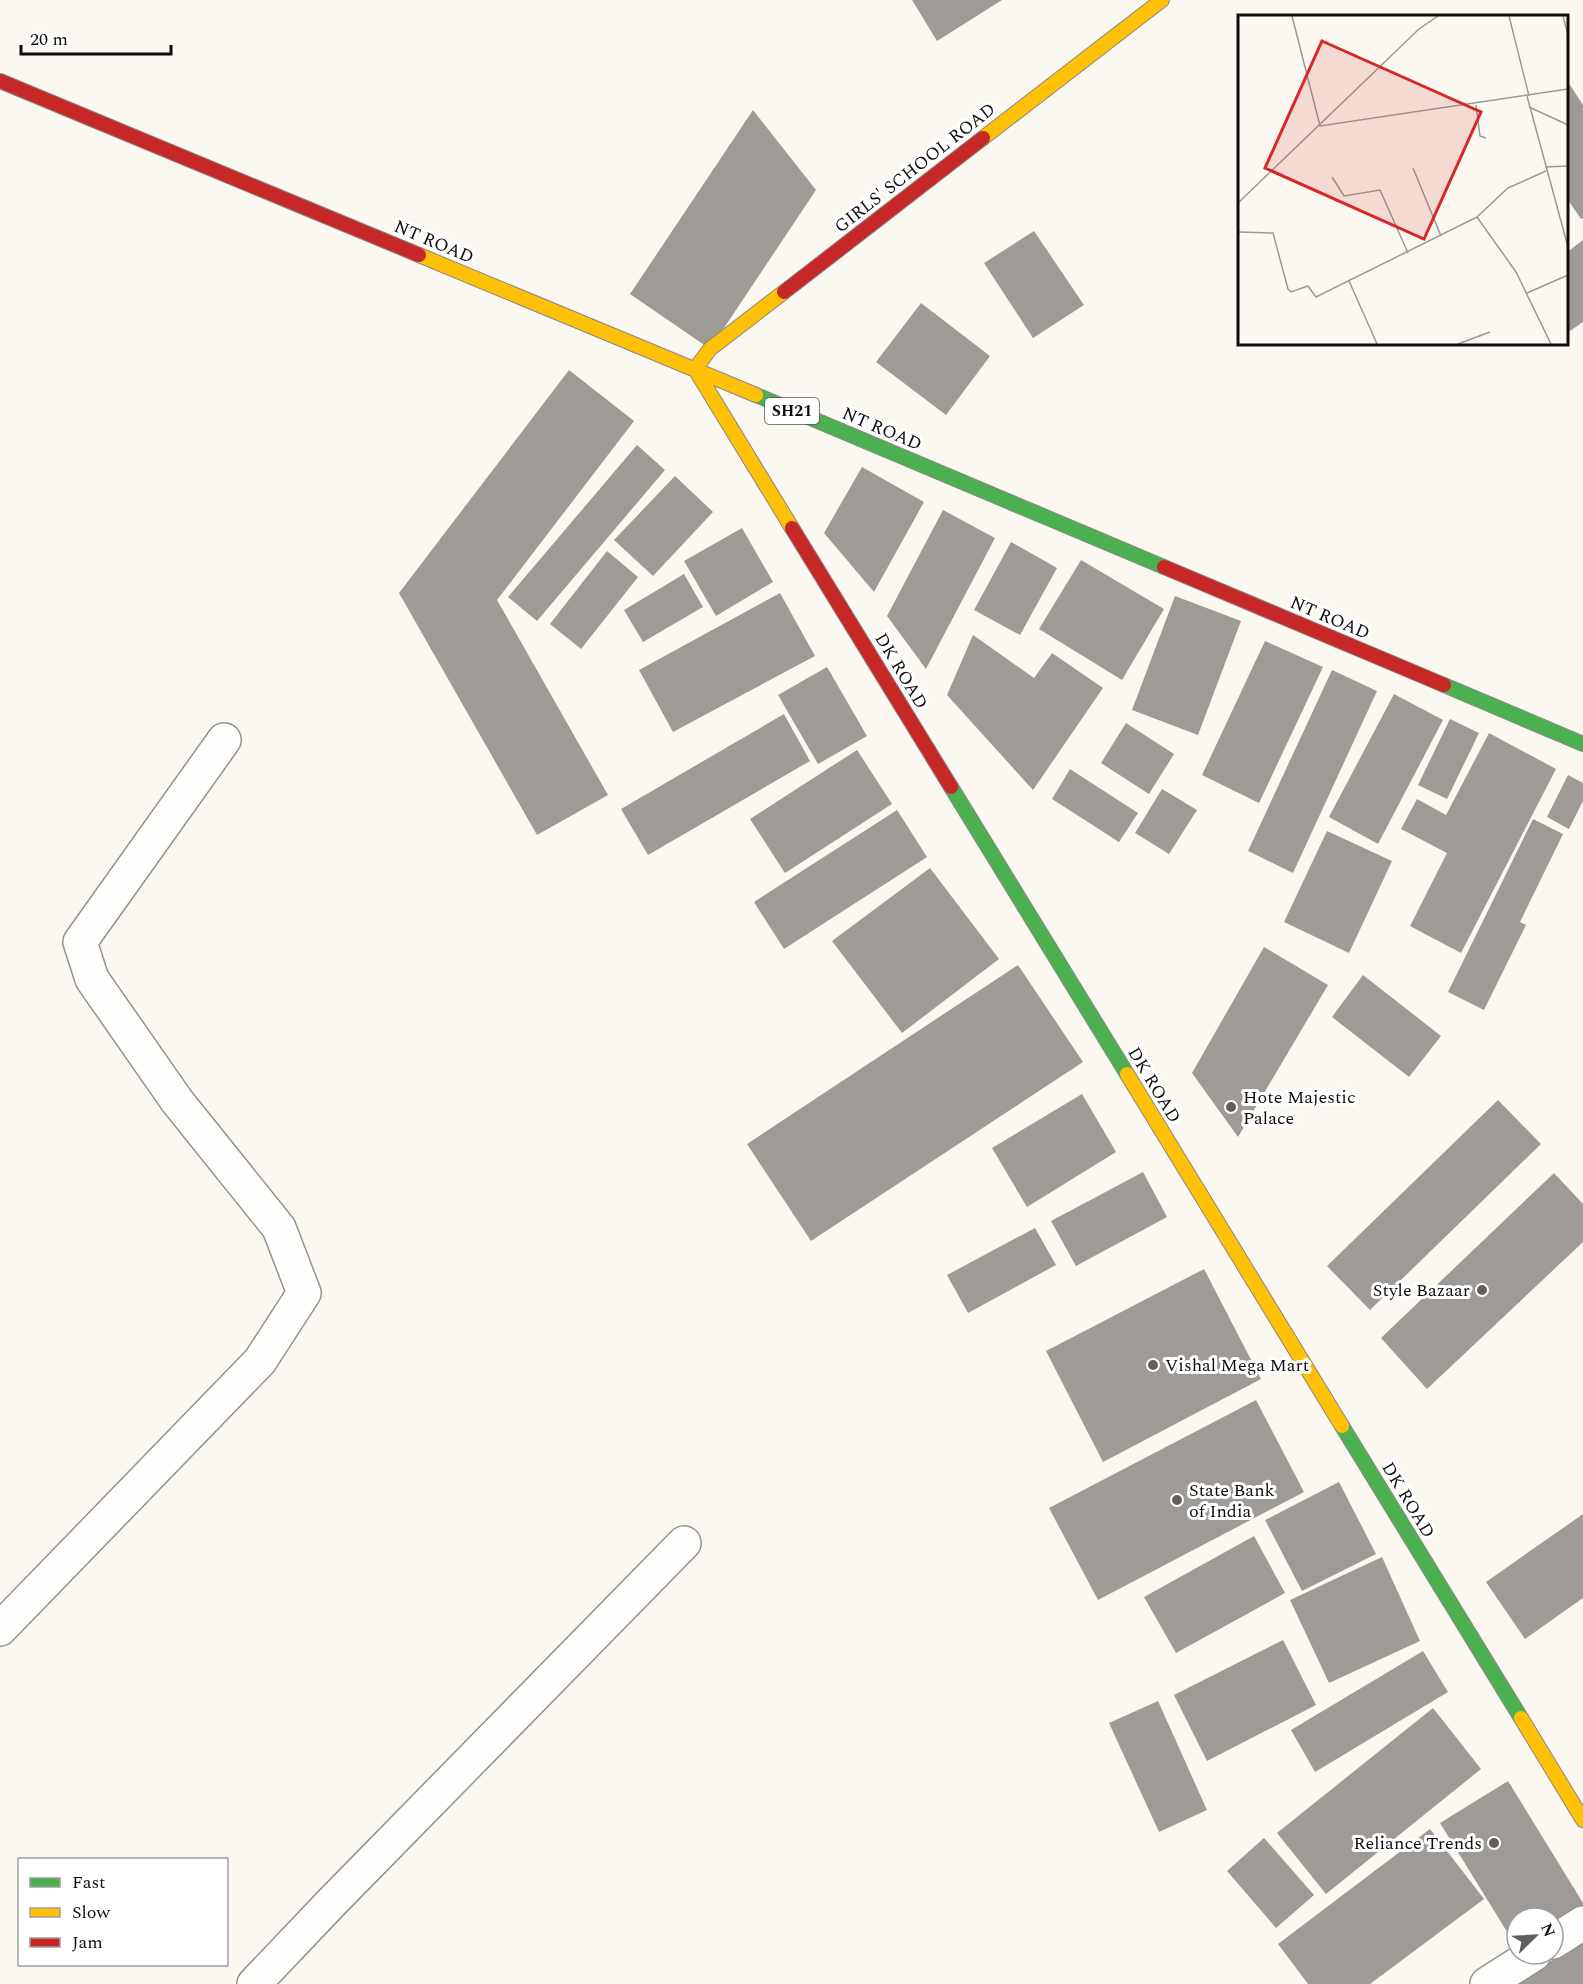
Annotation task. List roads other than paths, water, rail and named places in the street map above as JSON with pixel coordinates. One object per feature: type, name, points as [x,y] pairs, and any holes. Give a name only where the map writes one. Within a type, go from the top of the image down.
[{"type":"street","name":"GIRLS' SCHOOL ROAD","points":[[695,369],[711,349],[1162,0]]},
{"type":"street","name":"NT ROAD","points":[[0,81],[695,369],[1583,744]]},
{"type":"street","name":"DK ROAD","points":[[695,369],[1583,1820]]},
{"type":"street","points":[[0,1629],[260,1361],[304,1293],[279,1228],[177,1101],[105,998],[92,979],[80,942],[224,740]]},
{"type":"street","points":[[254,1984],[684,1543]]},
{"type":"street","points":[[1565,1934],[1583,1923]]},
{"type":"street","points":[[1487,1984],[1515,1966]]},
{"type":"place","name":"Hote Majestic Palace","points":[[1231,1107]]},
{"type":"place","name":"Style Bazaar","points":[[1482,1290]]},
{"type":"place","name":"Vishal Mega Mart","points":[[1153,1365]]},
{"type":"place","name":"State Bank of India","points":[[1177,1500]]},
{"type":"place","name":"Reliance Trends","points":[[1494,1843]]}]
